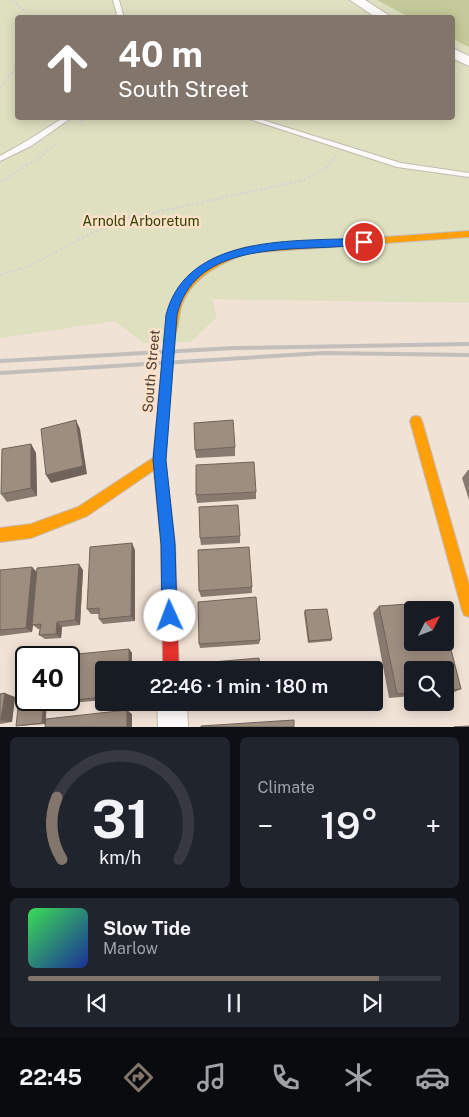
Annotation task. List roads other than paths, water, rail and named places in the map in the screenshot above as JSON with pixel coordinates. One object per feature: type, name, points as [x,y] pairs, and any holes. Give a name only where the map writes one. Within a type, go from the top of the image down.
[{"type":"street","points":[[356,0],[382,15]]},
{"type":"street","points":[[455,54],[469,62]]},
{"type":"street","name":"South Street","points":[[172,661],[168,544],[159,460],[172,315],[175,299],[182,288],[203,268],[228,255],[264,247],[469,234]]},
{"type":"street","points":[[416,421],[469,610]]},
{"type":"street","points":[[0,535],[31,531],[82,512],[159,460]]},
{"type":"street","points":[[172,711],[173,727]]},
{"type":"lane","points":[[116,0],[120,15]]},
{"type":"lane","points":[[0,159],[28,144],[65,120]]},
{"type":"lane","points":[[256,120],[400,165],[469,175]]},
{"type":"railway","points":[[0,361],[234,348],[469,344]]},
{"type":"railway","points":[[0,373],[323,353],[469,355]]},
{"type":"park label","name":"Arnold Arboretum","points":[[141,221]]}]
